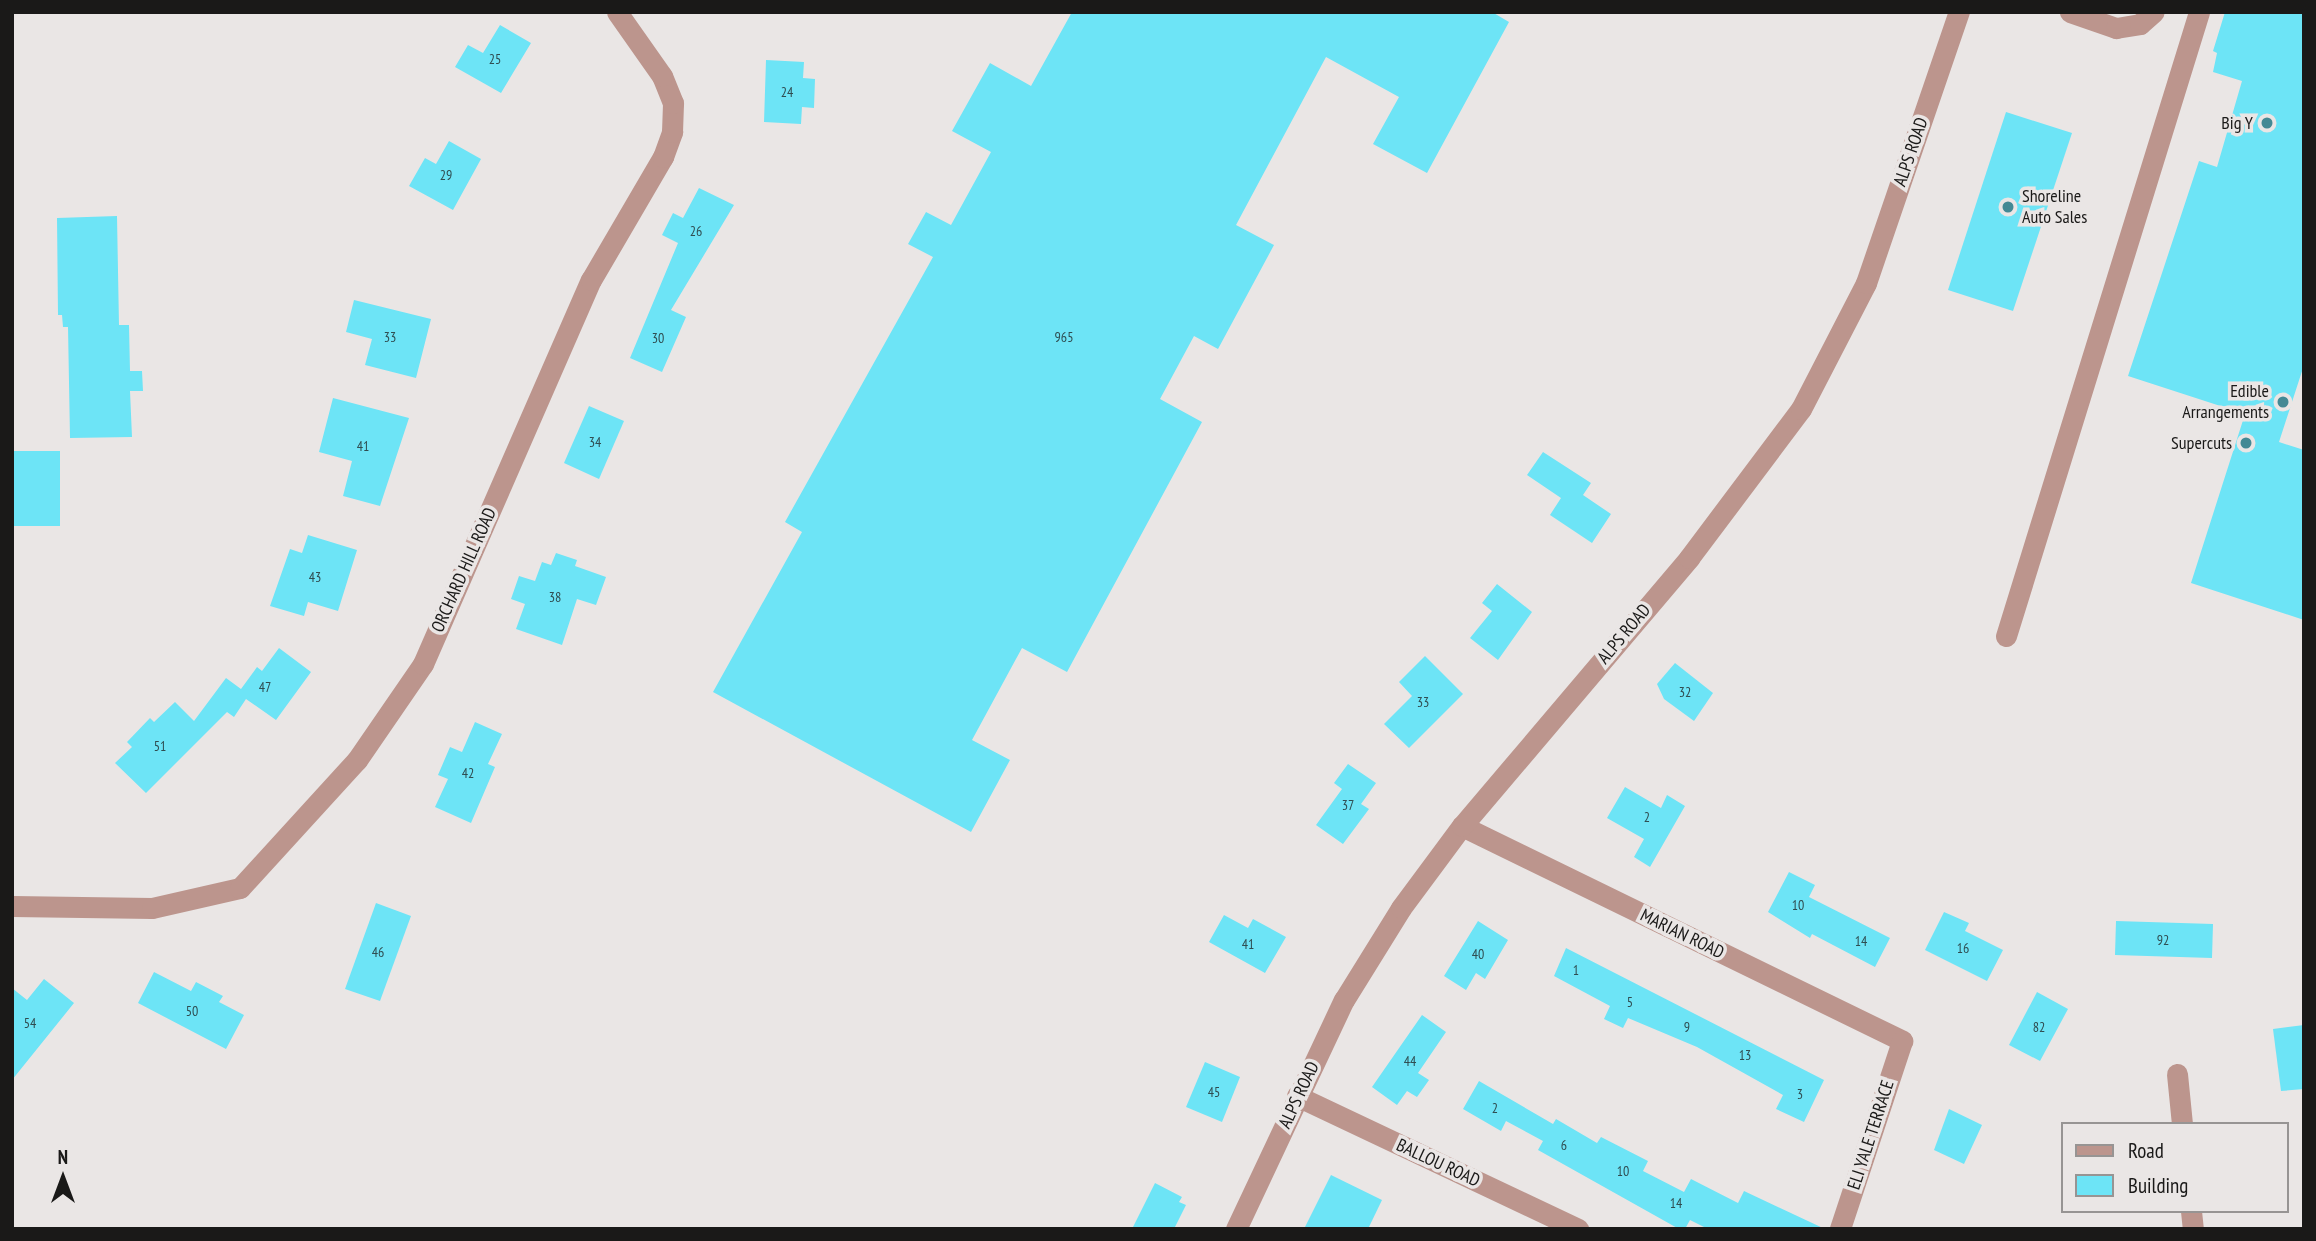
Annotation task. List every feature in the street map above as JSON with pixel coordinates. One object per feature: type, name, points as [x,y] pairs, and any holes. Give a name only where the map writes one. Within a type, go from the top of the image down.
[{"type":"street","name":"ORCHARD HILL ROAD","points":[[12,906],[152,908],[240,888],[356,760],[423,664],[591,280],[663,157],[672,132],[673,103],[662,76],[617,12]]},
{"type":"street","name":"ALPS ROAD","points":[[1236,1229],[1297,1096],[1373,949],[1462,827],[1689,558],[1801,409],[1866,283],[1959,12]]},
{"type":"street","points":[[2070,12],[2116,28],[2140,24],[2154,12]]},
{"type":"street","points":[[2006,636],[2199,12]]},
{"type":"street","name":"MARIAN ROAD","points":[[1462,827],[1902,1041]]},
{"type":"street","name":"ELI YALE TERRACE","points":[[1840,1229],[1902,1041]]},
{"type":"street","points":[[2177,1074],[2182,1122]]},
{"type":"street","name":"BALLOU ROAD","points":[[1297,1096],[1578,1229]]},
{"type":"building","points":[[1072,12],[1492,12],[1509,22],[1427,173],[1373,144],[1399,97],[1326,57],[1236,225],[1274,245],[1218,349],[1194,336],[1160,399],[1202,422],[1067,672],[1022,648],[972,740],[1010,760],[971,832],[713,692],[802,532],[785,522],[933,257],[908,244],[926,212],[951,225],[991,152],[952,131],[990,63],[1031,86]]},
{"type":"building","points":[[2225,12],[2304,12],[2304,365],[2279,442],[2304,450],[2304,620],[2191,583],[2245,414],[2128,376],[2199,161],[2217,167],[2242,81],[2213,72],[2217,53],[2213,51]]},
{"type":"building","points":[[500,25],[531,43],[501,93],[455,67],[468,45],[483,53]]},
{"type":"building","points":[[766,60],[804,62],[803,78],[815,79],[814,108],[802,107],[801,124],[764,122]]},
{"type":"building","points":[[2006,112],[2072,133],[2013,311],[1948,290]]},
{"type":"building","points":[[449,141],[481,159],[453,210],[409,186],[425,158],[436,164]]},
{"type":"building","points":[[699,188],[734,205],[671,310],[686,317],[662,372],[630,358],[678,243],[662,235],[673,213],[683,218]]},
{"type":"building","points":[[117,216],[119,325],[129,325],[130,371],[142,371],[143,391],[130,391],[132,437],[70,438],[68,327],[63,327],[62,315],[58,315],[57,218]]},
{"type":"building","points":[[354,300],[431,319],[416,378],[365,365],[372,339],[346,332]]},
{"type":"building","points":[[333,398],[409,418],[380,506],[343,496],[352,461],[319,452]]},
{"type":"building","points":[[589,406],[624,421],[599,479],[564,463]]},
{"type":"building","points":[[12,451],[60,451],[60,526],[12,526]]},
{"type":"building","points":[[1543,452],[1591,483],[1583,495],[1611,514],[1592,543],[1550,515],[1561,498],[1527,475]]},
{"type":"building","points":[[308,535],[357,550],[338,611],[308,602],[304,616],[270,606],[290,549],[302,553]]},
{"type":"building","points":[[556,553],[577,560],[575,566],[606,577],[596,605],[577,599],[562,645],[516,629],[525,604],[511,599],[519,576],[535,581],[542,562],[551,565]]},
{"type":"building","points":[[1497,584],[1532,612],[1498,660],[1470,638],[1492,611],[1482,603]]},
{"type":"building","points":[[279,648],[311,672],[276,720],[246,699],[234,717],[227,712],[146,793],[115,763],[132,747],[127,742],[150,718],[154,722],[175,702],[194,721],[226,678],[241,689],[257,667],[262,671]]},
{"type":"building","points":[[1425,656],[1463,694],[1409,748],[1384,724],[1412,696],[1399,682]]},
{"type":"building","points":[[1675,663],[1713,693],[1694,721],[1664,699],[1657,684]]},
{"type":"building","points":[[475,722],[502,734],[488,764],[495,767],[471,823],[435,807],[448,779],[438,775],[450,747],[462,752]]},
{"type":"building","points":[[1348,764],[1376,783],[1361,804],[1369,809],[1343,844],[1316,825],[1342,789],[1334,783]]},
{"type":"building","points":[[1625,787],[1661,808],[1667,795],[1685,806],[1650,867],[1634,857],[1644,839],[1607,818]]},
{"type":"building","points":[[1789,872],[1815,885],[1809,897],[1890,938],[1875,967],[1812,934],[1810,938],[1768,912]]},
{"type":"building","points":[[376,903],[411,916],[380,1001],[345,989]]},
{"type":"building","points":[[1944,912],[1969,923],[1965,931],[2003,950],[1987,981],[1925,950]]},
{"type":"building","points":[[1224,915],[1248,928],[1253,919],[1286,937],[1265,973],[1209,942]]},
{"type":"building","points":[[1478,921],[1508,940],[1485,979],[1476,973],[1466,990],[1444,976]]},
{"type":"building","points":[[2116,921],[2213,924],[2212,958],[2115,955]]},
{"type":"building","points":[[1566,948],[1824,1080],[1804,1122],[1776,1109],[1783,1095],[1697,1047],[1628,1018],[1623,1028],[1604,1019],[1610,1006],[1554,976]]},
{"type":"building","points":[[154,972],[191,991],[196,982],[223,996],[219,1002],[244,1015],[226,1049],[138,1003]]},
{"type":"building","points":[[44,979],[74,1003],[12,1080],[12,988],[27,1000]]},
{"type":"building","points":[[2037,992],[2068,1009],[2040,1061],[2009,1045]]},
{"type":"building","points":[[1422,1015],[1446,1032],[1418,1073],[1429,1080],[1417,1097],[1407,1091],[1397,1105],[1372,1087]]},
{"type":"building","points":[[2304,1025],[2304,1089],[2281,1091],[2273,1029]]},
{"type":"building","points":[[1205,1062],[1240,1077],[1222,1122],[1186,1107]]},
{"type":"building","points":[[1479,1081],[1553,1124],[1556,1119],[1597,1143],[1601,1137],[1648,1161],[1643,1171],[1684,1192],[1691,1179],[1738,1203],[1744,1191],[1825,1229],[1708,1229],[1690,1220],[1685,1229],[1679,1229],[1538,1150],[1543,1141],[1506,1121],[1501,1131],[1463,1109]]},
{"type":"building","points":[[1949,1109],[1982,1125],[1964,1164],[1934,1150]]},
{"type":"building","points":[[1331,1175],[1382,1200],[1368,1229],[1304,1229]]},
{"type":"building","points":[[1155,1183],[1182,1197],[1179,1202],[1186,1205],[1174,1229],[1132,1229]]},
{"type":"place","name":"Big Y","points":[[2267,123]]},
{"type":"place","name":"Shoreline Auto Sales","points":[[2008,207]]},
{"type":"place","name":"Edible Arrangements","points":[[2283,402]]},
{"type":"place","name":"Supercuts","points":[[2246,443]]}]
